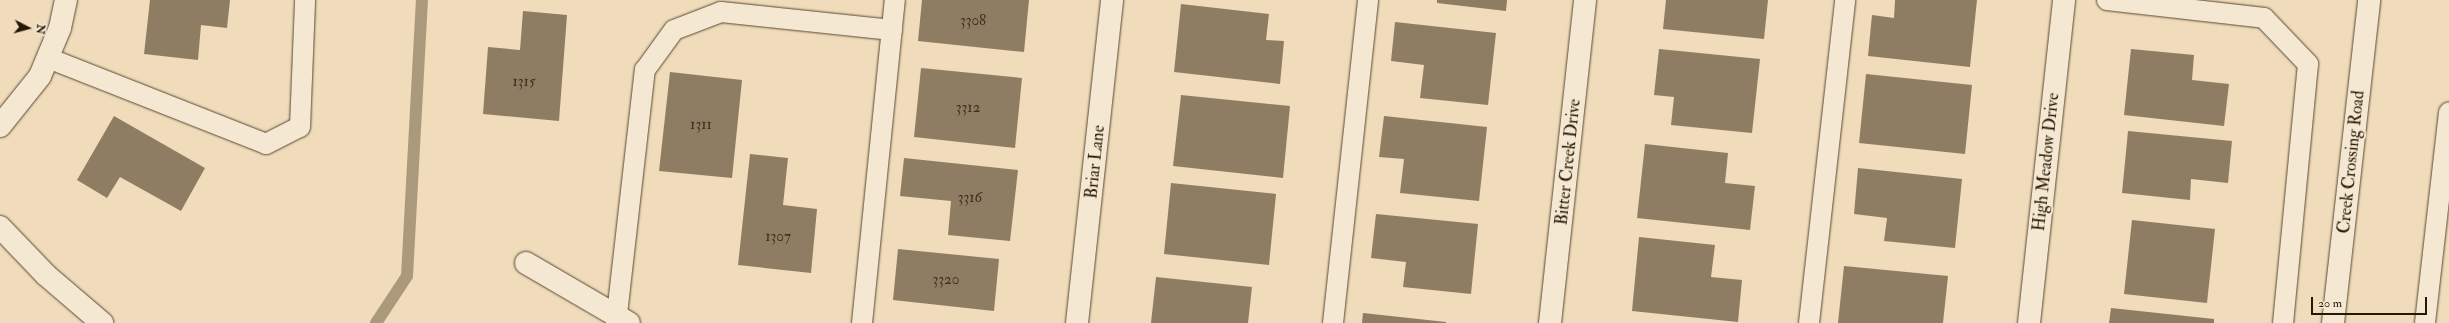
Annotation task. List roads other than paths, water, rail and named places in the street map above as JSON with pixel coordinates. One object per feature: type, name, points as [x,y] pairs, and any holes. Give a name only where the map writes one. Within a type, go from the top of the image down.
[{"type":"street","points":[[0,126],[40,76],[60,28],[66,0]]},
{"type":"street","name":"Briar Lane","points":[[1077,323],[1112,0]]},
{"type":"street","name":"Bitter Creek Drive","points":[[1550,323],[1585,0]]},
{"type":"street","name":"High Meadow Drive","points":[[2029,323],[2064,0]]},
{"type":"street","name":"Creek Crossing Road","points":[[2333,323],[2369,0]]},
{"type":"street","points":[[0,227],[46,275],[102,323]]},
{"type":"street","points":[[526,264],[621,321]]},
{"type":"lane","points":[[48,58],[266,144],[300,127],[305,0]]},
{"type":"lane","points":[[862,323],[895,0]]},
{"type":"lane","points":[[1333,323],[1368,0]]},
{"type":"lane","points":[[1809,323],[1845,0]]},
{"type":"lane","points":[[2107,0],[2264,18],[2308,64],[2283,323]]},
{"type":"lane","points":[[621,321],[645,70],[674,30],[721,12],[892,30]]},
{"type":"lane","points":[[2425,323],[2449,112]]},
{"type":"waterway","points":[[376,323],[407,276],[422,0]]}]
